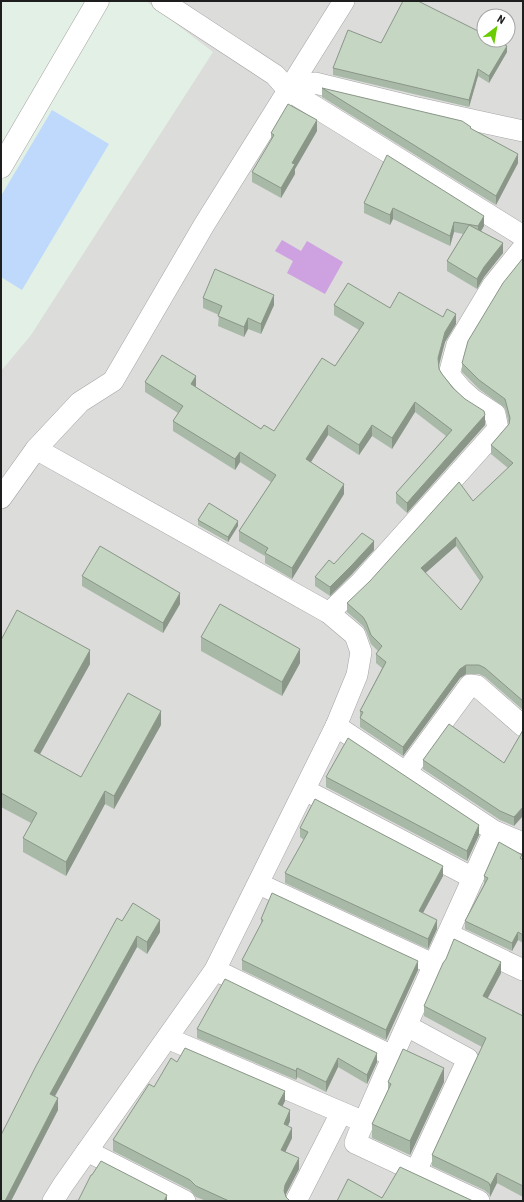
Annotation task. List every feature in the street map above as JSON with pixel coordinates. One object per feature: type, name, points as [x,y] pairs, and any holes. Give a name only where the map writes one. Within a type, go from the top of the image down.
[{"type":"street","points":[[1,167],[98,1]]},
{"type":"street","points":[[162,1],[275,75],[288,90],[523,236]]},
{"type":"street","points":[[1,498],[36,450],[80,402],[113,381],[204,225],[344,1]]},
{"type":"street","points":[[288,90],[315,83],[413,107],[523,131]]},
{"type":"street","points":[[329,613],[361,582],[498,429],[495,414],[467,394],[451,378],[450,371],[457,345],[493,285],[523,248]]},
{"type":"street","points":[[36,450],[329,613],[355,635],[361,652],[356,675],[336,726],[259,884],[215,970],[53,1201]]},
{"type":"street","points":[[406,772],[470,685],[478,686],[523,726]]},
{"type":"street","points":[[336,726],[494,830],[523,843]]},
{"type":"street","points":[[305,790],[473,878]]},
{"type":"street","points":[[479,1201],[355,1143],[392,1056],[435,965],[494,830]]},
{"type":"street","points":[[259,884],[435,965]]},
{"type":"street","points":[[448,934],[522,967]]},
{"type":"street","points":[[215,970],[392,1056]]},
{"type":"street","points":[[407,1026],[468,1059],[416,1171]]},
{"type":"street","points":[[167,1038],[364,1122]]},
{"type":"street","points":[[296,1201],[341,1113]]},
{"type":"street","points":[[87,1151],[185,1201]]},
{"type":"shaded area","points":[[146,1],[523,1],[523,1201],[1,1201],[1,371],[31,335],[213,52]]},
{"type":"shaded area","points":[[52,110],[109,144],[22,290],[1,277],[1,196]]},
{"type":"shaded area","points":[[282,240],[301,251],[307,241],[343,262],[325,294],[287,273],[293,261],[275,251]]},
{"type":"building","points":[[403,1],[418,1],[476,30],[476,48],[506,48],[489,76],[478,69],[469,100],[333,68],[348,30],[381,43]]},
{"type":"building","points":[[322,88],[462,121],[471,127],[470,128],[518,154],[496,196]]},
{"type":"building","points":[[288,104],[317,120],[292,163],[295,164],[281,188],[252,172],[274,135],[271,133]]},
{"type":"building","points":[[387,155],[484,216],[478,226],[454,222],[450,236],[393,208],[390,215],[364,203]]},
{"type":"building","points":[[469,225],[503,243],[484,267],[477,279],[447,261]]},
{"type":"building","points":[[523,258],[523,701],[485,668],[479,665],[466,665],[460,669],[403,747],[360,718],[363,712],[360,711],[386,662],[376,654],[382,646],[371,635],[363,617],[347,603],[370,581],[459,482],[473,501],[513,463],[491,445],[509,424],[510,418],[505,399],[479,380],[462,363],[468,341],[503,283]],"holes":[[[456,537],[483,577],[461,610],[421,568]]]},
{"type":"building","points":[[215,269],[274,295],[261,324],[248,318],[244,327],[218,316],[222,306],[203,298]]},
{"type":"building","points":[[348,283],[390,308],[399,292],[443,317],[447,309],[456,314],[445,332],[438,358],[439,369],[453,388],[465,399],[484,411],[485,415],[407,503],[396,493],[452,430],[415,402],[392,438],[372,425],[359,445],[328,425],[306,459],[344,484],[292,568],[265,553],[268,548],[239,531],[276,475],[240,452],[235,459],[173,421],[183,406],[145,382],[162,355],[196,376],[191,384],[261,429],[264,425],[274,431],[322,358],[335,366],[364,323],[334,305]]},
{"type":"building","points":[[209,503],[238,521],[228,537],[198,520]]},
{"type":"building","points":[[362,533],[374,541],[330,587],[315,577],[329,560],[334,564]]},
{"type":"building","points":[[100,546],[180,593],[163,623],[82,576]]},
{"type":"building","points":[[220,604],[300,649],[282,682],[201,637]]},
{"type":"building","points":[[17,610],[90,650],[34,751],[81,777],[128,693],[161,711],[114,796],[105,791],[66,862],[23,838],[37,813],[1,793],[1,640]]},
{"type":"building","points":[[449,724],[504,763],[523,730],[523,807],[514,817],[500,811],[423,760]]},
{"type":"building","points":[[348,738],[479,825],[467,851],[326,777]]},
{"type":"building","points":[[315,799],[443,866],[419,911],[437,920],[428,939],[285,873],[308,832],[300,828]]},
{"type":"building","points":[[499,842],[522,855],[520,858],[523,860],[523,935],[518,932],[512,943],[465,921],[488,878],[484,876]]},
{"type":"building","points":[[272,893],[418,961],[386,1030],[242,960],[263,920],[261,919]]},
{"type":"building","points":[[133,903],[160,920],[147,942],[137,936],[50,1094],[58,1098],[5,1201],[1,1201],[1,1135],[36,1066],[117,918],[122,921]]},
{"type":"building","points":[[454,939],[501,962],[483,996],[523,1016],[523,1186],[497,1173],[490,1186],[489,1183],[484,1180],[432,1155],[486,1038],[424,1006]]},
{"type":"building","points":[[225,979],[377,1053],[367,1075],[338,1058],[326,1082],[297,1068],[296,1071],[197,1029]]},
{"type":"building","points":[[185,1048],[285,1091],[278,1104],[290,1110],[284,1124],[292,1128],[281,1150],[299,1158],[285,1185],[284,1191],[286,1197],[290,1201],[229,1201],[196,1186],[190,1180],[113,1140],[149,1084],[154,1087],[171,1058],[177,1062]]},
{"type":"building","points":[[403,1049],[444,1068],[410,1141],[372,1124],[391,1084],[388,1082]]},
{"type":"building","points":[[101,1161],[167,1195],[164,1201],[78,1201],[91,1175]]},
{"type":"building","points":[[400,1167],[473,1201],[337,1201],[348,1179],[382,1198]]}]
